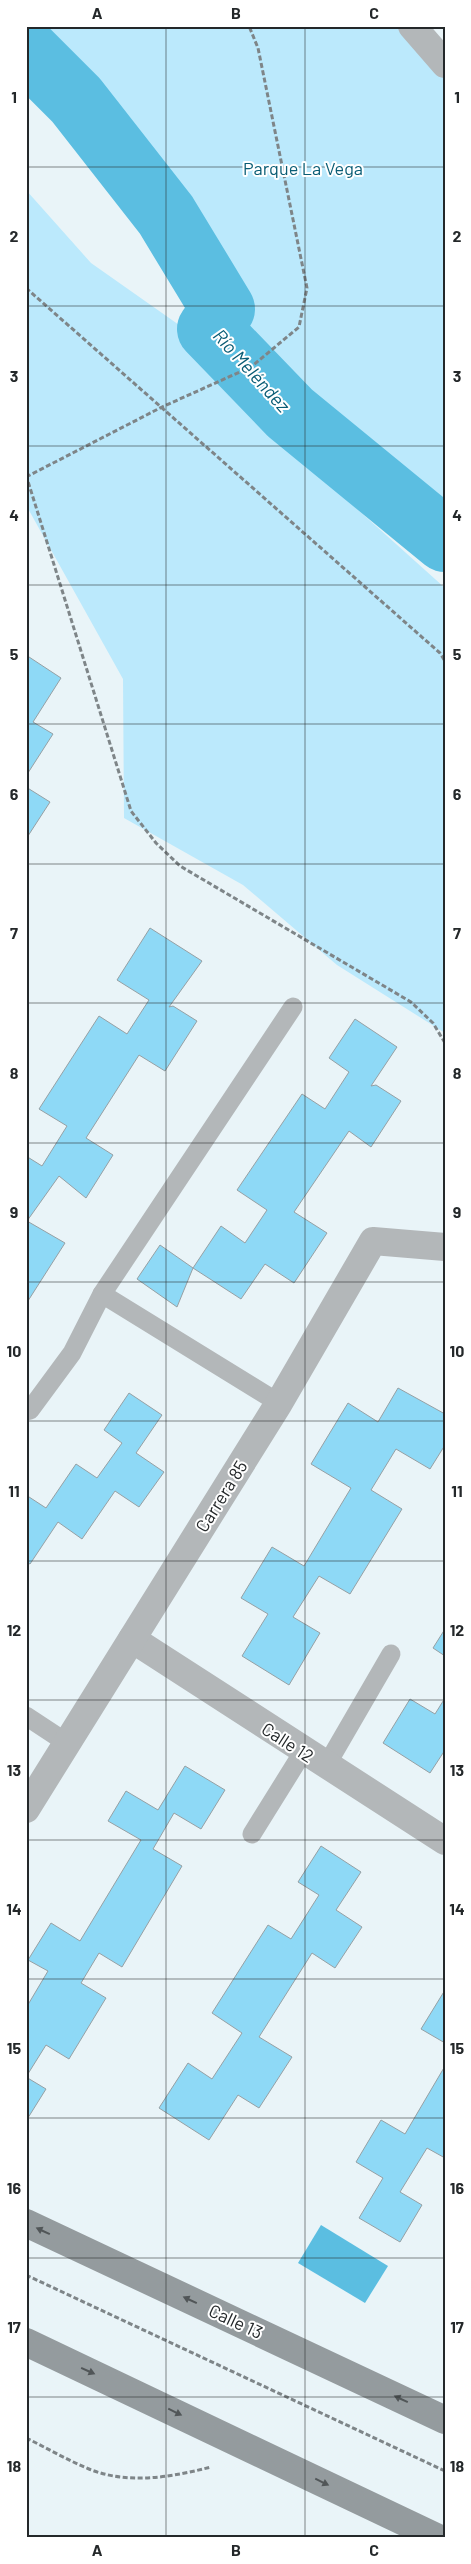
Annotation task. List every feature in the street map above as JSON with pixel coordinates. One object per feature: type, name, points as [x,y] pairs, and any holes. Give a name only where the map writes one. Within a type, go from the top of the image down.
[{"type":"main road","name":"Calle 13","points":[[26,2223],[445,2420]]},
{"type":"main road","points":[[32,2347],[438,2538]]},
{"type":"street","points":[[412,26],[445,64]]},
{"type":"street","name":"Carrera 85","points":[[26,1809],[279,1403],[372,1241],[445,1247]]},
{"type":"street","name":"Calle 12","points":[[132,1640],[314,1759],[445,1841]]},
{"type":"lane","points":[[26,1412],[30,1410],[72,1353],[102,1294],[293,1007]]},
{"type":"lane","points":[[102,1294],[279,1403]]},
{"type":"lane","points":[[252,1834],[314,1759],[391,1654]]},
{"type":"lane","points":[[26,1716],[67,1743]]},
{"type":"path","points":[[249,26],[258,48],[307,288],[299,327],[251,367],[162,407],[26,476],[131,810],[156,843],[180,866],[411,1002],[433,1023],[445,1043]]},
{"type":"path","points":[[26,288],[440,653],[445,661]]},
{"type":"path","points":[[26,2275],[445,2471]]},
{"type":"path","points":[[26,2438],[90,2470],[135,2479],[180,2475],[211,2467],[219,2470]]},
{"type":"green space","name":"Parque La Vega","points":[[26,26],[412,26],[445,64],[445,540],[290,413],[209,329],[223,309],[166,215],[76,100],[26,50]]},
{"type":"green space","points":[[26,190],[91,263],[199,339],[317,473],[445,588],[445,1033],[337,965],[243,885],[124,818],[123,679],[26,505]]},
{"type":"water","points":[[321,2225],[388,2266],[365,2303],[298,2263]]},
{"type":"building","points":[[26,655],[61,678],[33,722],[53,734],[26,776]]},
{"type":"building","points":[[26,787],[50,802],[26,839]]},
{"type":"building","points":[[150,928],[202,961],[169,1007],[173,1006],[197,1021],[165,1071],[139,1055],[86,1138],[113,1155],[86,1198],[59,1176],[27,1221],[26,1156],[42,1166],[67,1126],[39,1109],[99,1016],[127,1034],[149,1000],[117,980]]},
{"type":"building","points":[[355,1019],[397,1047],[371,1086],[376,1085],[401,1101],[371,1147],[349,1131],[294,1212],[327,1233],[294,1283],[265,1264],[241,1299],[193,1268],[221,1226],[245,1243],[267,1210],[237,1190],[302,1094],[325,1109],[349,1072],[329,1058]]},
{"type":"building","points":[[26,1222],[65,1243],[26,1304]]},
{"type":"building","points":[[160,1245],[193,1268],[177,1307],[137,1279]]},
{"type":"building","points":[[398,1388],[445,1414],[445,1445],[430,1469],[396,1449],[371,1490],[402,1509],[350,1594],[319,1576],[293,1617],[320,1633],[289,1685],[242,1656],[268,1614],[241,1598],[272,1547],[304,1566],[351,1488],[311,1464],[348,1403],[378,1422]]},
{"type":"building","points":[[129,1393],[162,1415],[136,1453],[164,1472],[139,1507],[115,1491],[82,1539],[58,1522],[30,1564],[26,1562],[26,1495],[46,1508],[76,1464],[97,1478],[122,1443],[104,1430]]},
{"type":"building","points":[[445,1629],[445,1656],[433,1648]]},
{"type":"building","points":[[445,1698],[445,1750],[430,1773],[383,1743],[410,1699],[435,1714]]},
{"type":"building","points":[[185,1766],[225,1790],[201,1829],[174,1813],[153,1849],[182,1866],[122,1967],[99,1953],[81,1983],[106,1998],[69,2059],[46,2045],[26,2077],[26,2008],[48,1971],[28,1960],[51,1923],[80,1941],[141,1840],[108,1821],[126,1791],[158,1810]]},
{"type":"building","points":[[321,1846],[361,1872],[336,1910],[362,1927],[335,1968],[312,1953],[259,2037],[292,2057],[259,2108],[238,2095],[209,2140],[159,2108],[188,2063],[212,2079],[242,2033],[212,2013],[268,1925],[291,1939],[319,1895],[298,1882]]},
{"type":"building","points":[[445,1990],[445,2043],[421,2029]]},
{"type":"building","points":[[445,2066],[445,2158],[427,2148],[400,2192],[422,2205],[400,2242],[359,2218],[383,2178],[356,2162],[381,2120],[405,2134]]},
{"type":"building","points":[[26,2077],[46,2089],[26,2121]]},
{"type":"waterway","name":"Río Meléndez","points":[[26,50],[76,100],[166,215],[223,309],[209,329],[290,413],[445,540]]}]
